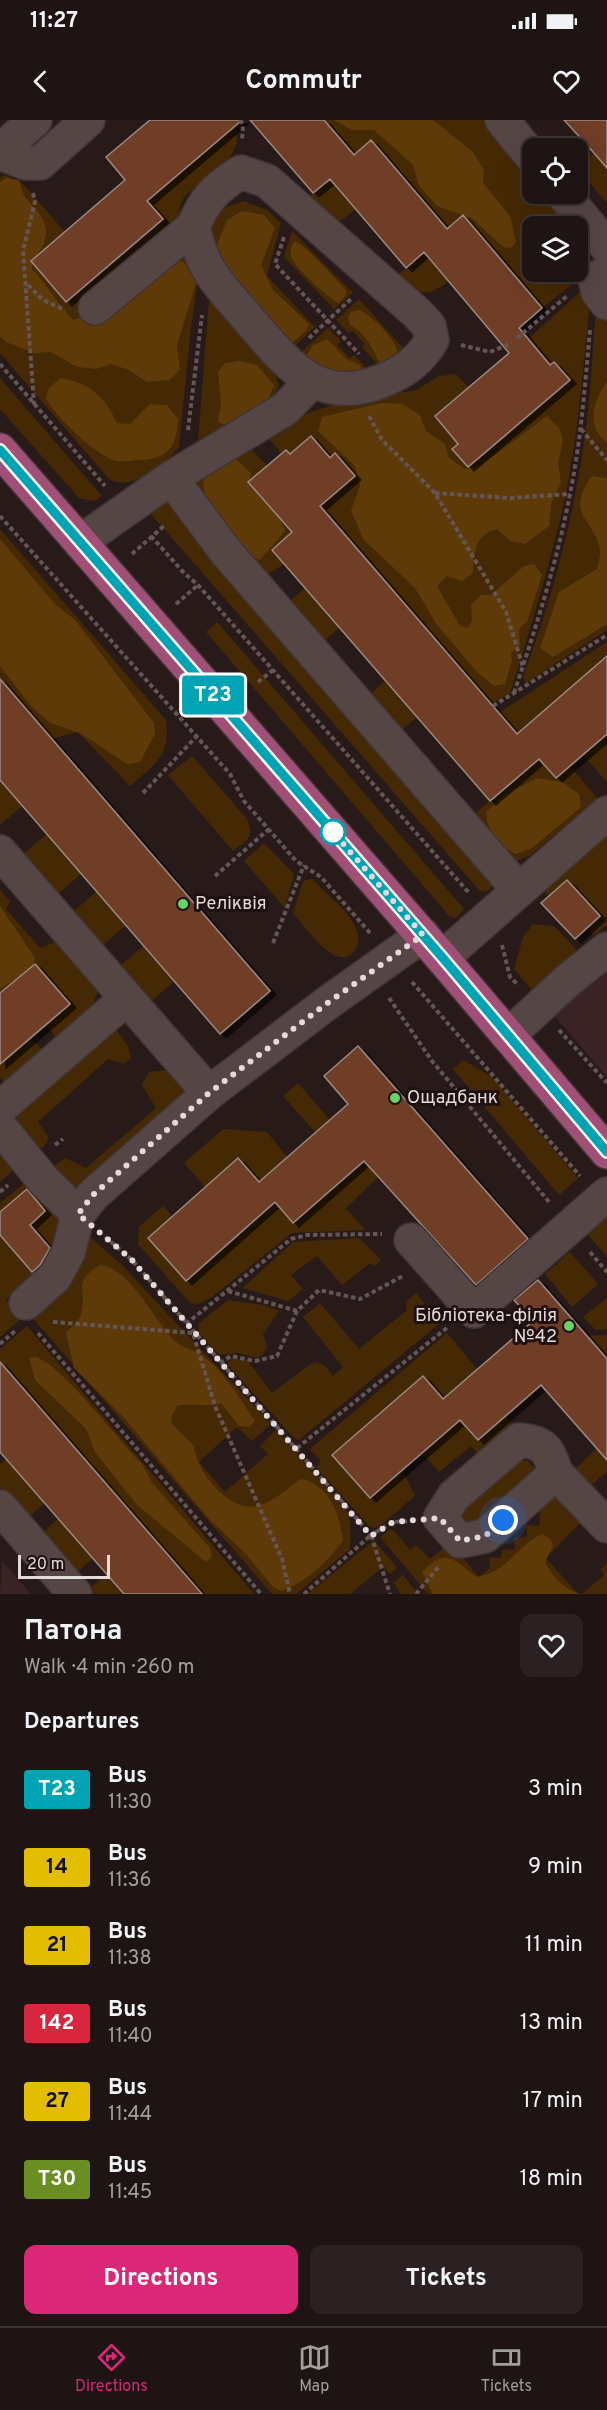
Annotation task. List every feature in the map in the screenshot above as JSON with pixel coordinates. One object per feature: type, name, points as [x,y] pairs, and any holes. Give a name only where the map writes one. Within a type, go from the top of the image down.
[{"type":"main road","points":[[0,450],[433,946],[607,1152]]},
{"type":"lane","points":[[35,120],[9,156],[40,163],[88,120]]},
{"type":"lane","points":[[502,120],[522,145]]},
{"type":"lane","points":[[95,308],[193,226],[201,208],[217,187],[241,172],[267,180],[429,326],[432,340],[412,364],[398,374],[370,384],[335,389],[312,381],[284,361],[206,269],[193,226]]},
{"type":"lane","points":[[571,204],[607,247]]},
{"type":"lane","points":[[80,542],[171,478],[285,409],[312,381]]},
{"type":"lane","points":[[171,478],[226,552],[518,889]]},
{"type":"lane","points":[[38,1318],[68,1253],[78,1214],[93,1195],[209,1093],[380,965],[433,946],[518,889],[607,813]]},
{"type":"lane","points":[[0,852],[209,1093]]},
{"type":"lane","points":[[508,1036],[567,981],[607,949]]},
{"type":"lane","points":[[0,1108],[127,998]]},
{"type":"lane","points":[[0,1127],[44,1181],[78,1214]]},
{"type":"lane","points":[[421,1251],[474,1311],[604,1197]]},
{"type":"lane","points":[[556,1473],[485,1536],[450,1530],[454,1496],[519,1440],[537,1442],[549,1453],[556,1473],[607,1526]]},
{"type":"lane","points":[[0,1507],[75,1594]]},
{"type":"path","points":[[9,156],[35,202],[23,250],[34,404]]},
{"type":"path","points":[[294,204],[275,264],[328,321],[370,384],[357,396],[382,441],[435,493],[506,612],[523,667]]},
{"type":"path","points":[[187,433],[206,269]]},
{"type":"path","points":[[284,361],[376,276]]},
{"type":"path","points":[[514,693],[544,603],[570,494],[581,429],[592,304],[602,287],[582,282],[517,338]]},
{"type":"path","points":[[27,284],[43,300],[62,310],[79,312],[95,308]]},
{"type":"path","points":[[432,340],[490,352],[512,343]]},
{"type":"path","points":[[0,364],[111,494]]},
{"type":"path","points":[[581,429],[607,460]]},
{"type":"path","points":[[435,493],[510,498],[570,494]]},
{"type":"path","points":[[0,516],[230,774],[244,801],[296,861],[321,877],[364,926],[380,965],[432,1061],[607,1272]]},
{"type":"path","points":[[146,530],[184,573],[198,585],[475,900]]},
{"type":"path","points":[[131,554],[151,536]]},
{"type":"path","points":[[175,604],[198,585]]},
{"type":"path","points":[[493,706],[607,635]]},
{"type":"path","points":[[258,682],[273,670]]},
{"type":"path","points":[[143,794],[196,736]]},
{"type":"path","points":[[215,876],[269,830]]},
{"type":"path","points":[[273,943],[304,865]]},
{"type":"path","points":[[364,926],[380,965],[604,1197]]},
{"type":"path","points":[[78,1214],[131,1259],[371,1536],[390,1594]]},
{"type":"path","points":[[186,1324],[291,1239],[307,1235],[378,1233],[421,1251],[360,1299],[319,1290],[297,1311],[277,1356],[255,1361],[231,1356],[220,1363]]},
{"type":"path","points":[[228,1291],[297,1311]]},
{"type":"path","points":[[38,1318],[193,1333]]},
{"type":"path","points":[[38,1318],[261,1594]]},
{"type":"path","points":[[297,1448],[452,1324]]},
{"type":"path","points":[[193,1333],[215,1406],[282,1559],[290,1594]]},
{"type":"path","points":[[304,1594],[371,1536],[393,1522],[450,1530],[416,1594]]},
{"type":"shaded area","points":[[324,120],[494,120],[522,158],[522,204],[555,204],[563,216],[522,216],[522,282],[571,282],[570,286],[542,308],[463,215],[447,229],[370,140],[354,155]]},
{"type":"shaded area","points":[[334,120],[433,120],[473,152],[484,170],[483,183],[510,216],[516,242],[511,248],[503,247],[473,219],[437,206],[419,186],[413,165],[374,130],[352,130]]},
{"type":"shaded area","points":[[236,126],[237,143],[230,157],[184,197],[180,206],[179,221],[184,244],[200,266],[191,327],[179,447],[157,469],[138,480],[118,482],[109,479],[0,353],[0,178],[4,175],[22,183],[65,232],[31,261],[66,302],[163,220],[147,201]]},
{"type":"shaded area","points":[[594,153],[607,168],[607,203],[588,181],[588,159]]},
{"type":"shaded area","points":[[6,178],[19,180],[25,196],[44,221],[45,239],[32,269],[73,320],[102,307],[140,280],[167,265],[182,261],[191,270],[196,283],[177,345],[180,369],[169,380],[147,382],[129,370],[111,364],[96,369],[78,367],[50,352],[34,353],[6,342],[0,336],[0,182]]},
{"type":"shaded area","points":[[330,179],[356,209],[343,219],[335,221],[306,200]]},
{"type":"shaded area","points":[[243,201],[267,210],[281,223],[267,276],[315,327],[288,352],[227,287],[207,229],[224,208]]},
{"type":"shaded area","points":[[242,211],[264,215],[275,228],[261,265],[273,290],[309,324],[306,331],[293,342],[289,341],[224,268],[216,247],[227,220]]},
{"type":"shaded area","points":[[292,231],[353,293],[334,309],[284,257]]},
{"type":"shaded area","points":[[294,241],[312,255],[346,290],[346,295],[339,303],[322,291],[295,263],[291,257]]},
{"type":"shaded area","points":[[424,252],[448,281],[434,291],[416,290],[398,275]]},
{"type":"shaded area","points":[[581,291],[590,303],[577,428],[564,503],[553,549],[510,693],[491,704],[320,506],[355,476],[336,453],[330,458],[290,454],[286,450],[281,453],[266,435],[310,412],[340,403],[416,390],[439,376],[456,374],[469,388],[435,417],[458,444],[452,449],[468,467],[570,381],[554,362],[550,365],[528,339]]},
{"type":"shaded area","points":[[212,295],[268,356],[279,385],[272,399],[206,442],[198,440],[209,301]]},
{"type":"shaded area","points":[[359,299],[402,347],[402,356],[384,372],[362,347],[365,344],[353,331],[349,333],[336,320]]},
{"type":"shaded area","points":[[596,309],[607,310],[607,630],[526,683],[523,677],[560,561],[574,502],[588,409]]},
{"type":"shaded area","points":[[360,310],[384,329],[393,342],[398,355],[386,365],[380,363],[365,337],[350,325],[348,317],[351,312]]},
{"type":"shaded area","points":[[328,328],[341,341],[337,345],[350,358],[354,355],[375,377],[294,358]]},
{"type":"shaded area","points":[[327,339],[346,359],[359,364],[364,372],[333,378],[306,357],[312,346]]},
{"type":"shaded area","points":[[239,361],[257,365],[274,385],[268,400],[229,426],[218,422],[221,405],[218,372],[225,363]]},
{"type":"shaded area","points":[[0,378],[102,496],[94,501],[79,498],[0,409]]},
{"type":"shaded area","points":[[61,378],[80,383],[95,393],[102,399],[117,423],[130,424],[150,404],[167,405],[178,419],[172,445],[168,451],[155,458],[125,462],[105,456],[85,442],[66,424],[46,398],[49,388]]},
{"type":"shaded area","points":[[607,382],[607,443],[596,429],[594,413],[598,397]]},
{"type":"shaded area","points":[[382,403],[402,404],[420,415],[426,431],[445,444],[449,458],[465,469],[481,465],[547,416],[559,428],[563,440],[558,463],[561,482],[551,504],[549,526],[525,544],[510,541],[497,529],[490,531],[480,539],[477,545],[473,573],[462,581],[447,576],[437,586],[460,626],[468,628],[472,620],[471,605],[481,595],[491,595],[524,566],[534,564],[542,575],[527,622],[519,629],[520,645],[511,653],[512,660],[505,684],[494,686],[477,672],[437,625],[415,588],[363,539],[351,510],[360,486],[355,466],[318,431],[322,417]]},
{"type":"shaded area","points":[[248,445],[267,466],[248,483],[267,505],[297,528],[272,550],[284,564],[265,576],[198,490],[198,480]]},
{"type":"shaded area","points":[[234,457],[251,473],[249,483],[274,512],[285,531],[260,560],[246,551],[230,534],[205,498],[203,476]]},
{"type":"shaded area","points":[[592,476],[607,478],[607,624],[553,657],[540,648],[559,592],[597,569],[600,550],[597,539],[583,516],[581,508],[584,490]]},
{"type":"shaded area","points":[[168,500],[496,883],[486,892],[480,891],[151,514],[158,503]]},
{"type":"shaded area","points":[[0,529],[166,720],[166,743],[159,759],[130,786],[78,732],[51,739],[0,679]]},
{"type":"shaded area","points":[[0,539],[54,603],[75,620],[154,723],[155,734],[140,762],[127,764],[80,733],[50,723],[31,706],[0,666]]},
{"type":"shaded area","points":[[305,588],[339,628],[324,641],[290,601]]},
{"type":"shaded area","points":[[217,622],[464,909],[456,918],[450,917],[206,632]]},
{"type":"shaded area","points":[[607,642],[607,656],[517,734],[499,713]]},
{"type":"shaded area","points":[[385,681],[417,717],[402,730],[370,694]]},
{"type":"shaded area","points":[[607,734],[607,782],[583,755]]},
{"type":"shaded area","points":[[192,756],[247,819],[250,835],[233,851],[168,775]]},
{"type":"shaded area","points":[[539,759],[555,778],[570,766],[598,799],[529,856],[513,862],[472,816]]},
{"type":"shaded area","points":[[537,778],[562,782],[579,794],[581,807],[532,848],[516,854],[495,838],[486,812],[503,796]]},
{"type":"shaded area","points":[[0,780],[22,806],[0,825]]},
{"type":"shaded area","points":[[607,828],[607,925],[593,936],[587,928],[599,916],[549,896],[541,887]]},
{"type":"shaded area","points":[[47,834],[81,874],[58,894],[23,854]]},
{"type":"shaded area","points":[[264,843],[294,874],[285,908],[244,861]]},
{"type":"shaded area","points":[[312,879],[345,912],[355,927],[358,944],[348,956],[340,957],[322,946],[293,913],[303,881]]},
{"type":"shaded area","points":[[0,890],[10,901],[6,909],[40,948],[62,939],[99,987],[91,1011],[60,1042],[46,1025],[70,1004],[35,964],[0,993]]},
{"type":"shaded area","points":[[97,891],[126,925],[102,946],[73,912]]},
{"type":"shaded area","points":[[0,906],[35,958],[26,973],[0,989]]},
{"type":"shaded area","points":[[533,924],[554,926],[577,950],[576,956],[536,995],[514,969],[523,937]]},
{"type":"shaded area","points":[[607,943],[607,1077],[541,1000]]},
{"type":"shaded area","points":[[143,946],[174,981],[151,1002],[120,966]]},
{"type":"shaded area","points":[[114,1027],[128,1046],[131,1058],[124,1064],[108,1059],[38,1122],[48,1137],[47,1143],[42,1148],[27,1145],[14,1126],[19,1112]]},
{"type":"shaded area","points":[[31,1037],[46,1055],[8,1087],[0,1077],[0,1064]]},
{"type":"shaded area","points":[[463,1060],[491,1076],[578,1178],[559,1195],[453,1069]]},
{"type":"shaded area","points":[[167,1070],[187,1091],[78,1194],[52,1168],[65,1158],[86,1168],[156,1108],[142,1085],[149,1072]]},
{"type":"shaded area","points":[[298,1083],[330,1120],[316,1133],[283,1096]]},
{"type":"shaded area","points":[[223,1129],[267,1132],[287,1157],[259,1182],[238,1159],[205,1187],[184,1163]]},
{"type":"shaded area","points":[[0,1141],[15,1169],[0,1182]]},
{"type":"shaded area","points":[[364,1161],[378,1177],[346,1208],[365,1230],[292,1233],[212,1297],[198,1304],[190,1303],[138,1244],[139,1227],[163,1206],[172,1216],[148,1238],[186,1280],[275,1202],[294,1223]]},
{"type":"shaded area","points":[[26,1182],[53,1208],[60,1222],[47,1267],[6,1299],[22,1318],[0,1337],[0,1203]]},
{"type":"shaded area","points":[[607,1214],[607,1257],[584,1230]]},
{"type":"shaded area","points":[[84,1232],[120,1263],[271,1424],[252,1441],[237,1427],[199,1462],[225,1492],[268,1454],[260,1446],[276,1430],[349,1514],[351,1538],[349,1550],[296,1594],[272,1594],[30,1315]]},
{"type":"shaded area","points":[[359,1238],[381,1260],[374,1266],[370,1263],[342,1285],[317,1256],[291,1275],[303,1289],[288,1301],[243,1288],[293,1242]]},
{"type":"shaded area","points":[[570,1252],[598,1284],[572,1307],[545,1274]]},
{"type":"shaded area","points":[[99,1265],[110,1268],[131,1284],[175,1341],[211,1362],[232,1386],[255,1421],[250,1427],[239,1426],[221,1403],[177,1406],[171,1418],[172,1424],[194,1446],[201,1467],[215,1488],[235,1503],[257,1506],[274,1499],[301,1479],[311,1482],[332,1502],[343,1541],[308,1577],[281,1591],[273,1587],[246,1554],[209,1519],[125,1419],[74,1368],[66,1333],[77,1322],[81,1314],[82,1287],[85,1277]]},
{"type":"shaded area","points":[[416,1293],[440,1323],[299,1440],[294,1438],[227,1364],[232,1358],[247,1360],[272,1393],[316,1362],[324,1365],[333,1376],[343,1367],[303,1317],[320,1303],[359,1349],[407,1310],[406,1302]]},
{"type":"shaded area","points":[[607,1298],[607,1329],[596,1330],[583,1317]]},
{"type":"shaded area","points":[[228,1300],[264,1305],[279,1311],[263,1334],[267,1347],[257,1358],[238,1353],[219,1355],[198,1332],[199,1323]]},
{"type":"shaded area","points":[[27,1326],[254,1594],[202,1594],[5,1368],[0,1372],[0,1349]]},
{"type":"shaded area","points":[[447,1333],[478,1370],[443,1399],[423,1376],[333,1455],[370,1498],[402,1470],[415,1496],[380,1526],[375,1528],[369,1526],[316,1467],[321,1461],[310,1449]]},
{"type":"shaded area","points":[[607,1335],[607,1353],[604,1356],[587,1336]]},
{"type":"shaded area","points":[[36,1357],[61,1374],[91,1405],[143,1465],[152,1483],[210,1548],[212,1557],[206,1562],[136,1504],[95,1452],[86,1429],[35,1380],[29,1358]]},
{"type":"shaded area","points":[[507,1415],[513,1425],[484,1461],[471,1446],[439,1472],[422,1453],[460,1420],[478,1440]]},
{"type":"shaded area","points":[[597,1448],[607,1459],[607,1472],[588,1488],[571,1473]]},
{"type":"shaded area","points":[[6,1459],[45,1503],[27,1518],[0,1487],[0,1464]]},
{"type":"shaded area","points":[[527,1460],[535,1469],[533,1474],[470,1527],[460,1525],[460,1511],[519,1462]]},
{"type":"shaded area","points":[[556,1493],[584,1519],[546,1558],[578,1594],[428,1594],[380,1537],[389,1530],[394,1531],[410,1550],[416,1545],[430,1559],[444,1548],[455,1549],[479,1577],[490,1568],[489,1557],[501,1558],[502,1550],[515,1549],[514,1538],[527,1537],[526,1525],[539,1526],[541,1503]]},
{"type":"shaded area","points":[[58,1519],[93,1558],[76,1573],[41,1534]]},
{"type":"shaded area","points":[[542,1534],[551,1539],[553,1546],[545,1562],[548,1568],[555,1578],[580,1594],[433,1594],[422,1572],[437,1560],[449,1558],[476,1577],[486,1575],[495,1571],[525,1545]]},
{"type":"shaded area","points":[[374,1540],[397,1568],[390,1574],[383,1567],[350,1594],[308,1594]]},
{"type":"shaded area","points":[[2,1561],[31,1594],[0,1594]]},
{"type":"shaded area","points":[[607,1563],[607,1594],[582,1594],[604,1575],[601,1570]]},
{"type":"shaded area","points":[[107,1574],[124,1594],[94,1594],[89,1589]]},
{"type":"shaded area","points":[[403,1575],[418,1594],[400,1594],[394,1582]]},
{"type":"building","points":[[150,120],[242,120],[147,201],[163,219],[66,302],[31,261],[125,180],[106,157]]},
{"type":"building","points":[[250,120],[324,120],[354,155],[371,140],[447,229],[463,215],[542,308],[519,328],[550,365],[554,362],[570,380],[468,467],[452,449],[458,444],[435,416],[509,353],[424,252],[406,268],[330,179],[313,193]]},
{"type":"building","points":[[564,120],[607,120],[607,168],[588,146],[588,138],[581,138]]},
{"type":"building","points":[[311,436],[330,458],[335,453],[355,476],[320,506],[517,734],[607,656],[607,734],[556,778],[539,759],[490,801],[272,550],[292,532],[248,482],[286,450],[290,454]]},
{"type":"building","points":[[0,679],[270,991],[220,1034],[0,780]]},
{"type":"building","points":[[567,880],[600,916],[575,939],[541,903]]},
{"type":"building","points":[[35,964],[70,1004],[0,1064],[0,993]]},
{"type":"building","points":[[358,1046],[528,1239],[476,1285],[364,1161],[293,1223],[275,1202],[186,1281],[148,1238],[238,1158],[259,1182],[348,1104],[324,1076]]},
{"type":"building","points":[[27,1189],[45,1211],[30,1225],[50,1248],[40,1265],[32,1272],[0,1235],[0,1212]]},
{"type":"building","points":[[538,1280],[607,1359],[607,1460],[541,1385],[478,1440],[460,1420],[370,1498],[332,1455],[423,1376],[443,1399],[533,1321],[514,1300]]},
{"type":"building","points":[[0,1362],[202,1594],[124,1594],[0,1452]]},
{"type":"bus line","name":"Т23","points":[[0,450],[442,957],[607,1152]]},
{"type":"place","name":"Реліквія","points":[[183,904]]},
{"type":"place","name":"Ощадбанк","points":[[395,1098]]},
{"type":"place","name":"Бібліотека-філія №42","points":[[569,1326]]},
{"type":"route","points":[[333,832],[331,830],[423,935],[326,1004],[209,1093],[93,1195],[78,1214],[131,1259],[193,1333],[256,1400],[371,1536],[393,1522],[440,1518],[460,1541],[485,1536],[503,1520]]}]
